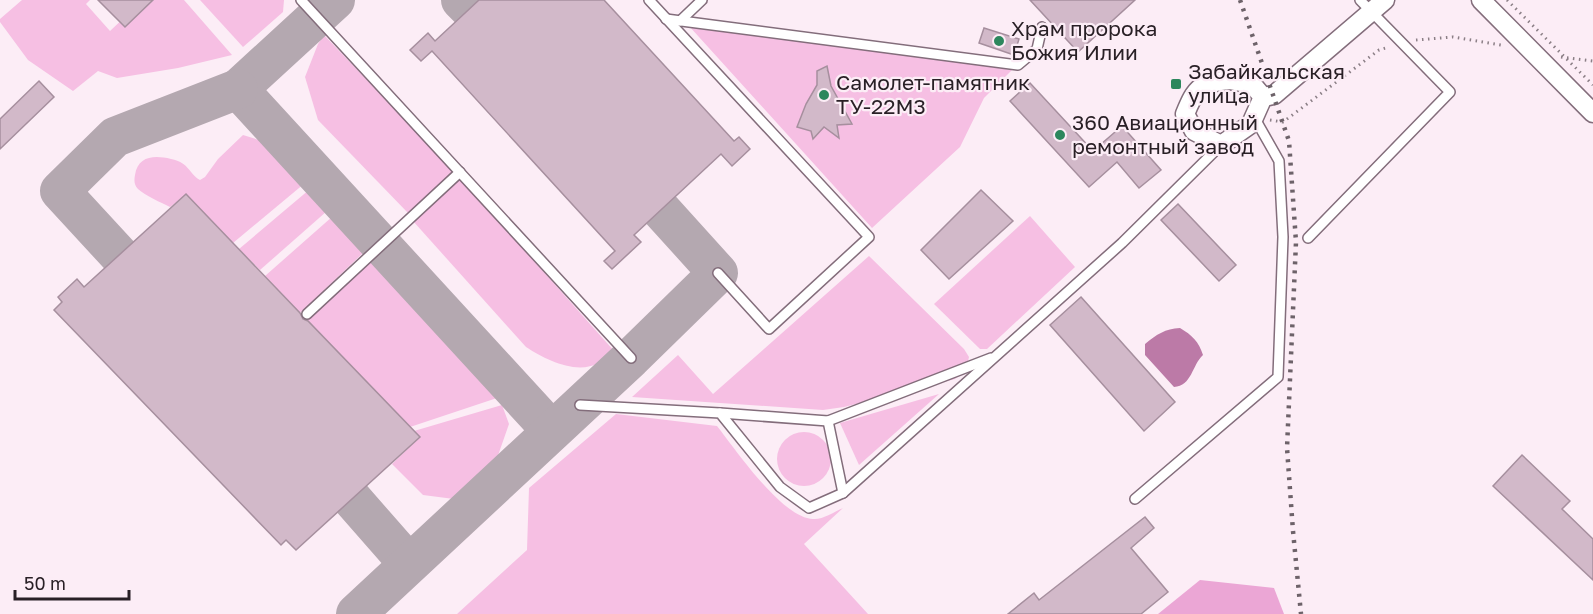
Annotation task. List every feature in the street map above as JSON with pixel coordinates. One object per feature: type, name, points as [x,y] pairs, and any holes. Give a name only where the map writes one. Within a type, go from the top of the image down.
[{"type":"street","points":[[1481,0],[1593,113]]},
{"type":"street","points":[[1263,98],[1252,84],[1229,80],[1211,82],[1194,92],[1185,114],[1194,130],[1221,145],[1251,124],[1263,98],[1274,95],[1372,4]]},
{"type":"lane","points":[[301,0],[631,358]]},
{"type":"lane","points":[[649,0],[869,237],[769,330],[718,273]]},
{"type":"lane","points":[[680,21],[702,0]]},
{"type":"lane","points":[[1308,238],[1450,92],[1372,4]]},
{"type":"lane","points":[[666,19],[1018,64],[1037,49],[1042,27]]},
{"type":"lane","points":[[1135,499],[1278,377],[1283,237],[1279,161],[1254,117]]},
{"type":"lane","points":[[720,413],[780,487],[809,508],[843,493],[1122,243],[1221,145]]},
{"type":"lane","points":[[307,314],[460,172]]},
{"type":"lane","points":[[580,405],[828,421],[998,355]]},
{"type":"lane","points":[[828,421],[843,493]]},
{"type":"path","points":[[1507,0],[1593,85]]},
{"type":"shaded area","points":[[22,0],[90,0],[86,4],[110,31],[143,0],[184,0],[232,55],[178,68],[117,78],[98,71],[73,91],[28,60],[0,22],[0,19]]},
{"type":"shaded area","points":[[200,0],[284,0],[283,12],[243,47]]},
{"type":"shaded area","points":[[689,26],[1012,70],[984,98],[960,147],[872,228]]},
{"type":"shaded area","points":[[324,35],[455,172],[409,214],[318,120],[305,77]]},
{"type":"shaded area","points":[[243,135],[284,148],[311,178],[233,243],[187,195],[170,207],[144,194],[136,186],[134,181],[137,169],[143,161],[153,157],[182,163],[200,180]]},
{"type":"shaded area","points":[[460,178],[615,352],[599,363],[571,367],[543,357],[526,347],[413,221]]},
{"type":"shaded area","points":[[316,184],[335,204],[260,270],[239,249]]},
{"type":"shaded area","points":[[341,209],[368,240],[363,245],[363,253],[300,313],[265,276]]},
{"type":"shaded area","points":[[1030,216],[1075,267],[987,349],[980,349],[934,304]]},
{"type":"shaded area","points":[[869,256],[964,349],[969,357],[966,370],[955,379],[844,407],[823,410],[632,397],[678,355],[713,394]]},
{"type":"shaded area","points":[[384,257],[496,383],[500,397],[410,427],[306,319],[367,260],[377,262]]},
{"type":"shaded area","points":[[1180,328],[1194,339],[1203,355],[1185,383],[1174,387],[1145,355],[1145,344],[1161,333]]},
{"type":"shaded area","points":[[939,394],[859,465],[840,423]]},
{"type":"shaded area","points":[[502,405],[509,424],[495,464],[454,499],[423,495],[392,464],[420,437],[414,431]]},
{"type":"shaded area","points":[[616,414],[717,426],[760,481],[801,516],[817,519],[843,508],[804,544],[868,614],[457,614],[527,550],[529,488]]},
{"type":"shaded area","points":[[804,432],[814,434],[823,440],[829,449],[831,459],[829,469],[823,478],[814,484],[804,486],[794,484],[785,478],[779,469],[777,459],[779,449],[785,440],[794,434]]},
{"type":"shaded area","points":[[1200,580],[1274,588],[1284,614],[1158,614]]},
{"type":"building","points":[[98,0],[153,0],[125,27]]},
{"type":"building","points":[[479,0],[604,0],[734,141],[739,137],[750,149],[732,166],[721,154],[634,235],[641,242],[612,269],[604,261],[615,251],[432,51],[421,61],[410,50],[428,33],[435,41]]},
{"type":"building","points":[[1030,0],[1135,0],[1078,52]]},
{"type":"building","name":"Храм пророка Божия Илии","points":[[984,28],[1019,39],[1014,55],[979,43]]},
{"type":"building","name":"Самолет-памятник ТУ-22М3","points":[[827,66],[831,86],[852,124],[837,125],[839,138],[824,127],[813,139],[811,131],[797,127],[817,85],[817,71]]},
{"type":"building","points":[[39,81],[54,97],[0,149],[0,119]]},
{"type":"building","name":"360 Авиационный ремонтный завод","points":[[1030,83],[1093,151],[1122,126],[1161,170],[1139,188],[1117,162],[1089,187],[1010,101]]},
{"type":"building","points":[[981,190],[1013,221],[949,279],[921,250]]},
{"type":"building","points":[[186,194],[300,313],[303,319],[308,321],[420,437],[296,550],[286,540],[281,545],[54,310],[62,302],[58,297],[77,279],[84,287]]},
{"type":"building","points":[[1178,204],[1236,265],[1219,281],[1161,220]]},
{"type":"building","points":[[1081,297],[1175,402],[1144,431],[1050,325]]},
{"type":"building","points":[[1522,455],[1570,501],[1562,509],[1593,539],[1593,580],[1493,486]]},
{"type":"building","points":[[1145,517],[1154,528],[1131,548],[1168,592],[1141,614],[1008,614],[1034,593],[1039,600]]},
{"type":"taxiway","points":[[335,0],[238,89],[552,431]]},
{"type":"taxiway","points":[[461,0],[470,9]]},
{"type":"taxiway","points":[[119,255],[60,191],[115,137],[238,89]]},
{"type":"taxiway","points":[[356,614],[631,358],[718,273],[661,210]]},
{"type":"taxiway","points":[[352,499],[409,564]]},
{"type":"railway","points":[[1240,0],[1289,141],[1296,242],[1287,448],[1301,614]]},
{"type":"place","name":"Храм пророка Божия Илии","points":[[999,41]]},
{"type":"place","name":"Забайкальская улица","points":[[1176,84]]},
{"type":"place","name":"Самолет-памятник ТУ-22М3","points":[[824,95]]},
{"type":"place","name":"360 Авиационный ремонтный завод","points":[[1060,135]]}]
